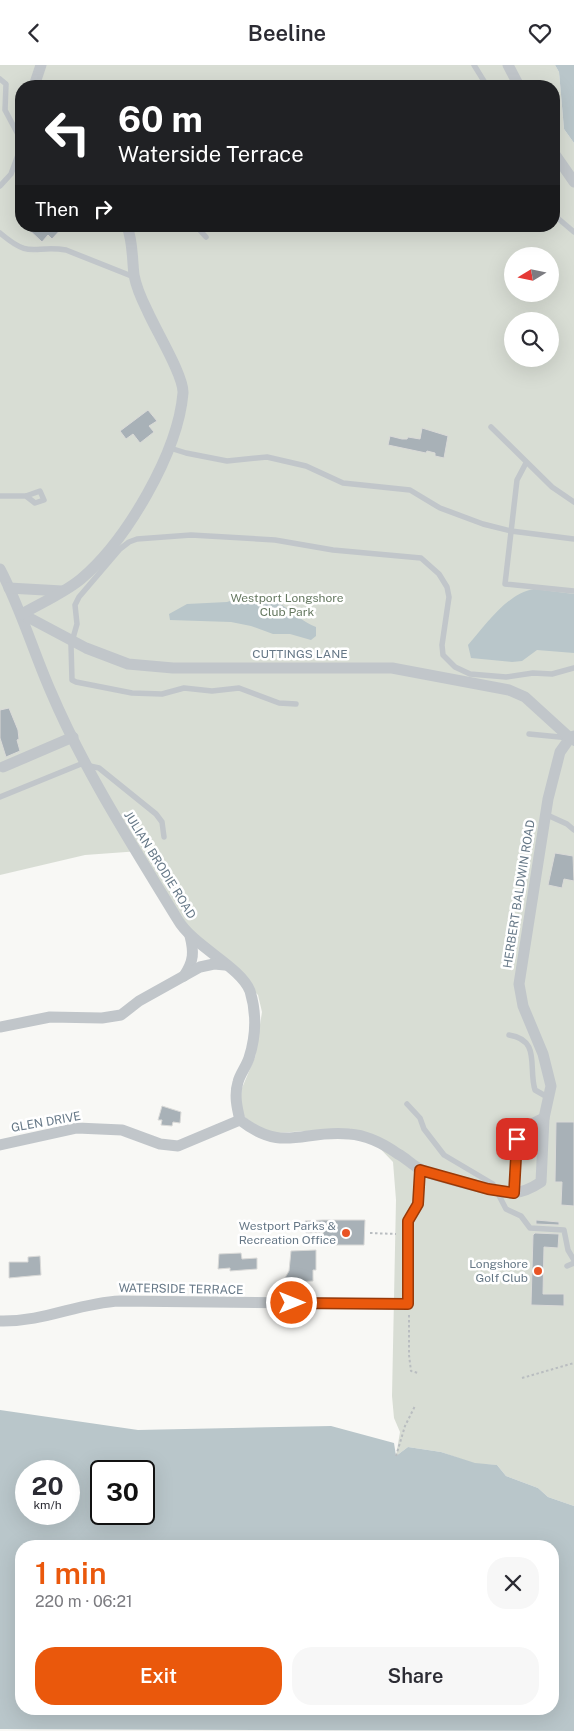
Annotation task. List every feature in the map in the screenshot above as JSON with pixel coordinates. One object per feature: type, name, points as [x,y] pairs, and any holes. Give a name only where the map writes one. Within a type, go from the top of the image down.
[{"type":"street","points":[[36,80],[41,65]]},
{"type":"street","points":[[508,65],[516,80]]},
{"type":"street","points":[[560,162],[574,182]]},
{"type":"street","points":[[22,614],[81,579],[120,534],[139,508],[170,447],[183,391],[172,362],[146,310],[134,277],[130,232]]},
{"type":"street","name":"JULIAN BRODIE ROAD","points":[[0,569],[22,614],[51,691],[72,737],[116,819],[182,928],[238,975],[249,989],[254,1009],[256,1032],[248,1059],[237,1083],[236,1100],[240,1120]]},
{"type":"street","points":[[10,588],[62,591]]},
{"type":"street","name":"CUTTINGS LANE","points":[[22,614],[72,640],[128,664],[173,668],[392,668],[509,690],[526,697],[573,739]]},
{"type":"street","points":[[3,767],[72,737]]},
{"type":"street","name":"HERBERT BALDWIN ROAD","points":[[420,1170],[498,1191],[514,1193],[528,1191],[541,1183],[544,1118],[550,1098],[548,1073],[523,1005],[519,984],[545,814],[560,752],[573,739]]},
{"type":"street","points":[[183,977],[190,966],[194,953],[190,936]]},
{"type":"street","points":[[0,1027],[50,1017],[102,1018],[121,1015],[139,1001],[200,967],[214,964],[225,965]]},
{"type":"street","points":[[514,1193],[517,1139],[532,1124],[544,1118]]},
{"type":"street","points":[[240,1120],[254,1131],[273,1139],[342,1134],[369,1138],[397,1152],[420,1170],[418,1204],[408,1221],[408,1304]]},
{"type":"street","name":"GLEN DRIVE","points":[[0,1145],[77,1128],[122,1130],[160,1144],[178,1146],[240,1120]]},
{"type":"street","name":"WATERSIDE TERRACE","points":[[0,1321],[24,1321],[99,1302],[120,1301],[408,1304]]},
{"type":"lane","points":[[474,65],[483,80]]},
{"type":"lane","points":[[0,79],[6,85],[5,110],[15,129]]},
{"type":"lane","points":[[0,186],[11,175],[15,164]]},
{"type":"lane","points":[[560,220],[574,232]]},
{"type":"lane","points":[[201,232],[206,237]]},
{"type":"lane","points":[[0,233],[24,250],[66,250],[134,277]]},
{"type":"lane","points":[[491,427],[552,487],[574,502]]},
{"type":"lane","points":[[170,447],[186,453],[227,461],[267,457],[306,466],[343,483],[410,490],[440,508],[483,524],[511,531],[574,539]]},
{"type":"lane","points":[[526,463],[517,480],[505,583],[574,591]]},
{"type":"lane","points":[[0,496],[26,496]]},
{"type":"lane","points":[[296,704],[279,703],[239,689],[212,691],[184,688],[162,694],[132,693],[76,682],[72,680],[71,674],[72,640],[77,624],[75,605],[79,597],[112,557],[129,541],[160,537],[210,536],[275,540],[333,550],[421,558],[439,574],[448,587],[449,597],[442,645],[443,655],[455,667],[470,674],[506,677],[534,673],[552,674],[574,668]]},
{"type":"lane","points":[[529,734],[573,739]]},
{"type":"lane","points":[[0,797],[81,764],[87,765],[99,768],[156,814],[162,822],[164,837]]},
{"type":"lane","points":[[545,814],[567,823],[574,830]]},
{"type":"lane","points":[[509,1035],[520,1037],[526,1041],[531,1055],[535,1090],[550,1098]]},
{"type":"lane","points":[[407,1104],[420,1118],[424,1129],[444,1155],[493,1184],[506,1209],[521,1216],[530,1228],[564,1230],[568,1251],[574,1262],[567,1267]]},
{"type":"path","points":[[370,1233],[408,1235]]},
{"type":"path","points":[[408,1304],[408,1355],[411,1371],[418,1373]]},
{"type":"path","points":[[522,1378],[574,1363]]},
{"type":"path","points":[[396,1456],[405,1426],[415,1406]]},
{"type":"green space","name":"Westport Longshore Club Park","points":[[0,65],[555,65],[559,72],[560,80],[15,80],[15,232],[560,232],[560,83],[564,129],[574,143],[574,1506],[548,1497],[538,1488],[506,1476],[497,1465],[475,1464],[441,1452],[408,1447],[396,1456],[400,1432],[394,1418],[392,1396],[396,1200],[393,1162],[370,1138],[336,1129],[277,1133],[259,1130],[243,1115],[240,1103],[242,1088],[255,1057],[262,1012],[258,995],[188,926],[140,851],[85,855],[0,875]]},
{"type":"shaded area","points":[[555,65],[574,65],[574,143],[564,129],[559,72]]},
{"type":"shaded area","points":[[534,589],[574,594],[574,653],[537,650],[522,661],[512,662],[471,658],[468,645],[497,611],[514,597]]},
{"type":"shaded area","points":[[251,594],[270,598],[316,627],[316,636],[311,640],[290,634],[273,634],[251,626],[231,622],[170,620],[169,614],[187,604],[227,602]]},
{"type":"shaded area","points":[[0,1410],[138,1430],[331,1426],[394,1443],[396,1456],[408,1447],[441,1452],[475,1463],[497,1465],[506,1476],[538,1488],[548,1497],[574,1506],[574,1731],[0,1729]]},
{"type":"building","points":[[31,232],[58,232],[52,239],[48,235],[42,242]]},
{"type":"building","points":[[148,410],[157,421],[149,426],[154,432],[140,443],[133,434],[126,439],[120,431]]},
{"type":"building","points":[[422,428],[448,436],[444,458],[435,456],[435,453],[427,451],[426,453],[388,445],[390,436],[402,439],[407,439],[408,437],[420,439]]},
{"type":"building","points":[[9,708],[18,730],[19,739],[17,740],[20,751],[6,757],[0,738],[0,710]]},
{"type":"building","points":[[555,853],[573,856],[574,881],[564,879],[562,888],[548,885]]},
{"type":"building","points":[[162,1106],[181,1112],[180,1123],[173,1122],[172,1126],[161,1125],[162,1120],[158,1120]]},
{"type":"building","points":[[556,1122],[574,1122],[574,1206],[561,1205],[562,1182],[555,1182]]},
{"type":"building","name":"Westport Parks & Recreation Office","points":[[365,1220],[364,1245],[323,1245],[323,1232],[306,1233],[305,1221]]},
{"type":"building","points":[[536,1220],[559,1222],[559,1225],[536,1224]]},
{"type":"building","name":"Longshore Golf Club","points":[[535,1233],[559,1234],[558,1248],[544,1247],[543,1294],[564,1294],[564,1306],[531,1305],[533,1235]]},
{"type":"building","points":[[316,1250],[316,1270],[313,1270],[313,1281],[282,1283],[289,1271],[291,1251]]},
{"type":"building","points":[[241,1253],[242,1259],[257,1258],[257,1269],[230,1271],[230,1268],[218,1269],[219,1254]]},
{"type":"building","points":[[40,1256],[41,1275],[9,1278],[9,1262],[28,1262],[28,1257]]},
{"type":"place","name":"Westport Parks & Recreation Office","points":[[346,1233]]},
{"type":"place","name":"Longshore Golf Club","points":[[538,1271]]},
{"type":"route","points":[[292,1303],[408,1304],[408,1221],[418,1204],[420,1170],[488,1189],[514,1193],[517,1139]]}]
